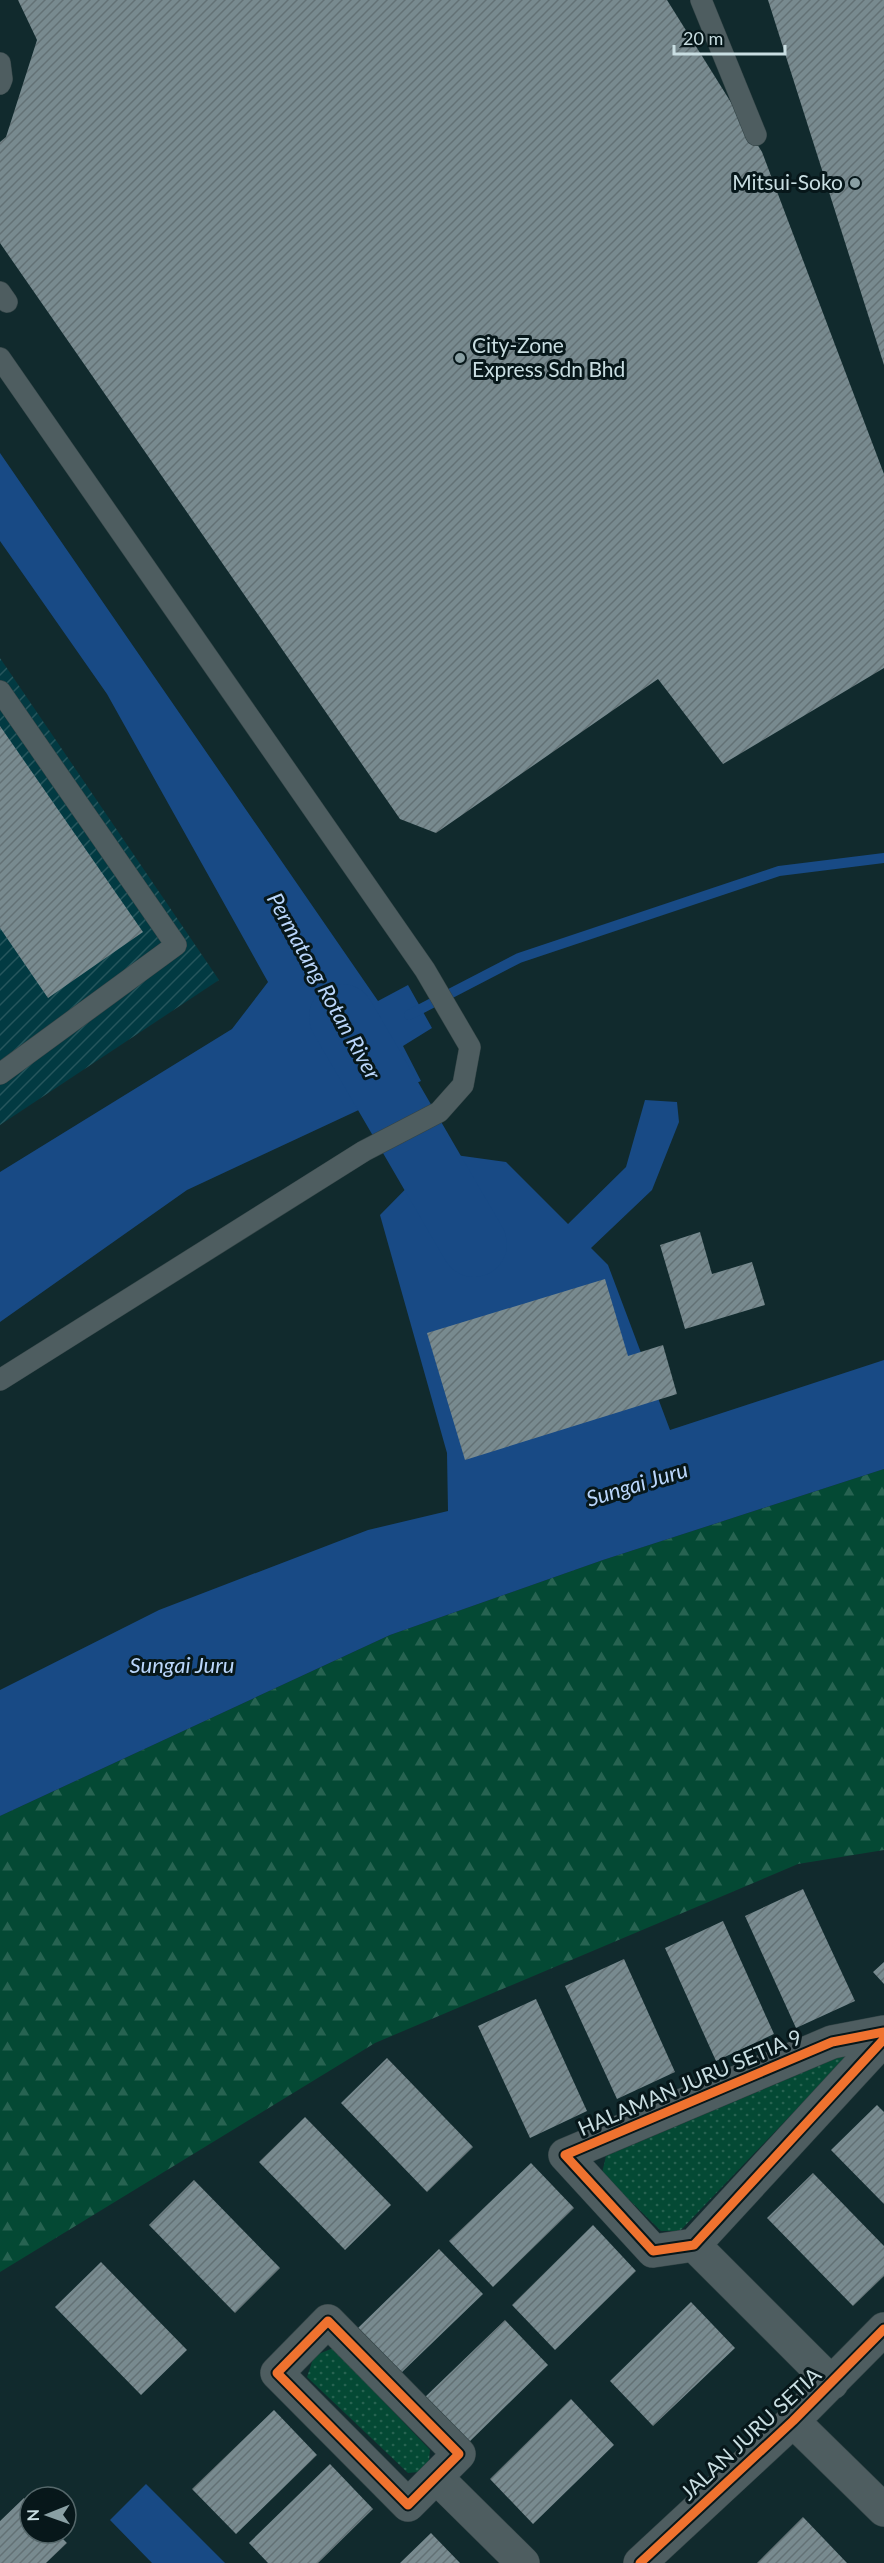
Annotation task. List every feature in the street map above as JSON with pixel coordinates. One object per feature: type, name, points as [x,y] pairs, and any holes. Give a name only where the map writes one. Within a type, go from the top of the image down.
[{"type":"street","name":"HALAMAN JURU SETIA 9","points":[[694,2245],[653,2251],[565,2155],[832,2042],[884,2032]]},
{"type":"street","points":[[832,2383],[694,2245],[884,2038]]},
{"type":"street","points":[[328,2322],[459,2454],[436,2477],[408,2505],[277,2373],[328,2322]]},
{"type":"street","name":"JALAN JURU SETIA","points":[[640,2563],[793,2421],[884,2329]]},
{"type":"street","points":[[793,2421],[884,2510]]},
{"type":"street","points":[[436,2477],[523,2563]]},
{"type":"lane","points":[[701,0],[756,135]]},
{"type":"lane","points":[[0,63],[2,79],[0,84]]},
{"type":"lane","points":[[0,358],[425,970],[470,1047],[463,1085],[439,1112],[364,1150],[0,1380]]},
{"type":"lane","points":[[0,691],[176,945],[0,1074]]},
{"type":"shaded area","points":[[0,658],[219,980],[0,1125]]},
{"type":"green space","points":[[884,1469],[884,1850],[798,1864],[375,2043],[0,2272],[0,1816],[390,1635],[603,1560]]},
{"type":"green space","points":[[851,2052],[680,2231],[661,2231],[602,2173],[606,2156]]},
{"type":"green space","points":[[333,2348],[430,2450],[428,2471],[408,2473],[307,2377],[314,2356]]},
{"type":"water","points":[[0,453],[378,1001],[408,985],[432,1028],[403,1046],[421,1081],[187,1190],[0,1322],[0,1172],[232,1029],[268,982],[107,694],[0,541]]},
{"type":"water","name":"Sungai Juru","points":[[645,1100],[677,1102],[679,1122],[652,1190],[591,1248],[608,1265],[670,1430],[884,1360],[884,1469],[603,1560],[390,1635],[0,1816],[0,1690],[159,1610],[368,1530],[448,1511],[447,1453],[380,1215],[441,1153],[506,1162],[568,1224],[626,1167]]},
{"type":"water","points":[[146,2484],[225,2563],[152,2563],[110,2520]]},
{"type":"building","name":"City-Zone Express Sdn Bhd","points":[[18,0],[667,0],[762,152],[884,474],[884,668],[723,764],[658,679],[436,833],[400,819],[0,243],[0,142],[6,137],[37,40]]},
{"type":"building","name":"Mitsui-Soko","points":[[768,0],[884,0],[884,365]]},
{"type":"building","points":[[0,726],[143,932],[48,998],[0,928]]},
{"type":"building","points":[[700,1232],[712,1274],[752,1262],[765,1305],[685,1329],[660,1245]]},
{"type":"building","points":[[605,1279],[628,1356],[663,1345],[677,1394],[465,1460],[427,1333]]},
{"type":"building","points":[[803,1889],[855,2001],[796,2028],[745,1916]]},
{"type":"building","points":[[723,1921],[774,2034],[716,2061],[665,1948]]},
{"type":"building","points":[[624,1959],[675,2072],[617,2099],[565,1986]]},
{"type":"building","points":[[884,1962],[884,1984],[873,1972]]},
{"type":"building","points":[[536,1999],[587,2111],[530,2138],[478,2026]]},
{"type":"building","points":[[387,2058],[473,2147],[427,2192],[341,2103]]},
{"type":"building","points":[[877,2105],[884,2112],[884,2204],[831,2150]]},
{"type":"building","points":[[305,2117],[391,2205],[345,2250],[259,2162]]},
{"type":"building","points":[[531,2163],[574,2208],[493,2287],[449,2241]]},
{"type":"building","points":[[813,2173],[884,2246],[884,2276],[853,2306],[767,2218]]},
{"type":"building","points":[[194,2180],[280,2268],[235,2313],[149,2225]]},
{"type":"building","points":[[593,2225],[636,2271],[555,2350],[512,2305]]},
{"type":"building","points":[[439,2249],[483,2294],[401,2373],[358,2328]]},
{"type":"building","points":[[101,2262],[187,2350],[141,2395],[55,2307]]},
{"type":"building","points":[[691,2302],[735,2348],[653,2426],[610,2381]]},
{"type":"building","points":[[505,2320],[548,2365],[467,2444],[423,2399]]},
{"type":"building","points":[[571,2399],[614,2445],[533,2524],[490,2479]]},
{"type":"building","points":[[274,2410],[317,2455],[236,2534],[192,2489]]},
{"type":"building","points":[[330,2464],[373,2509],[318,2563],[268,2563],[249,2543]]},
{"type":"building","points":[[18,2504],[18,2545],[65,2545],[46,2563],[0,2563],[0,2521]]},
{"type":"building","points":[[803,2517],[847,2563],[757,2563]]},
{"type":"building","points":[[431,2533],[460,2563],[400,2563]]},
{"type":"waterway","points":[[409,1015],[519,958],[779,871],[884,858]]},
{"type":"waterway","name":"Permatang Rotan River","points":[[342,1017],[474,1244]]},
{"type":"cycle path","points":[[884,2032],[832,2042],[565,2155],[653,2251],[694,2245],[884,2039]]},
{"type":"cycle path","points":[[328,2321],[459,2454],[408,2505],[277,2373],[328,2321]]},
{"type":"cycle path","points":[[640,2563],[793,2421],[884,2329]]},
{"type":"place","name":"Mitsui-Soko","points":[[855,183]]},
{"type":"place","name":"City-Zone Express Sdn Bhd","points":[[460,358]]}]
